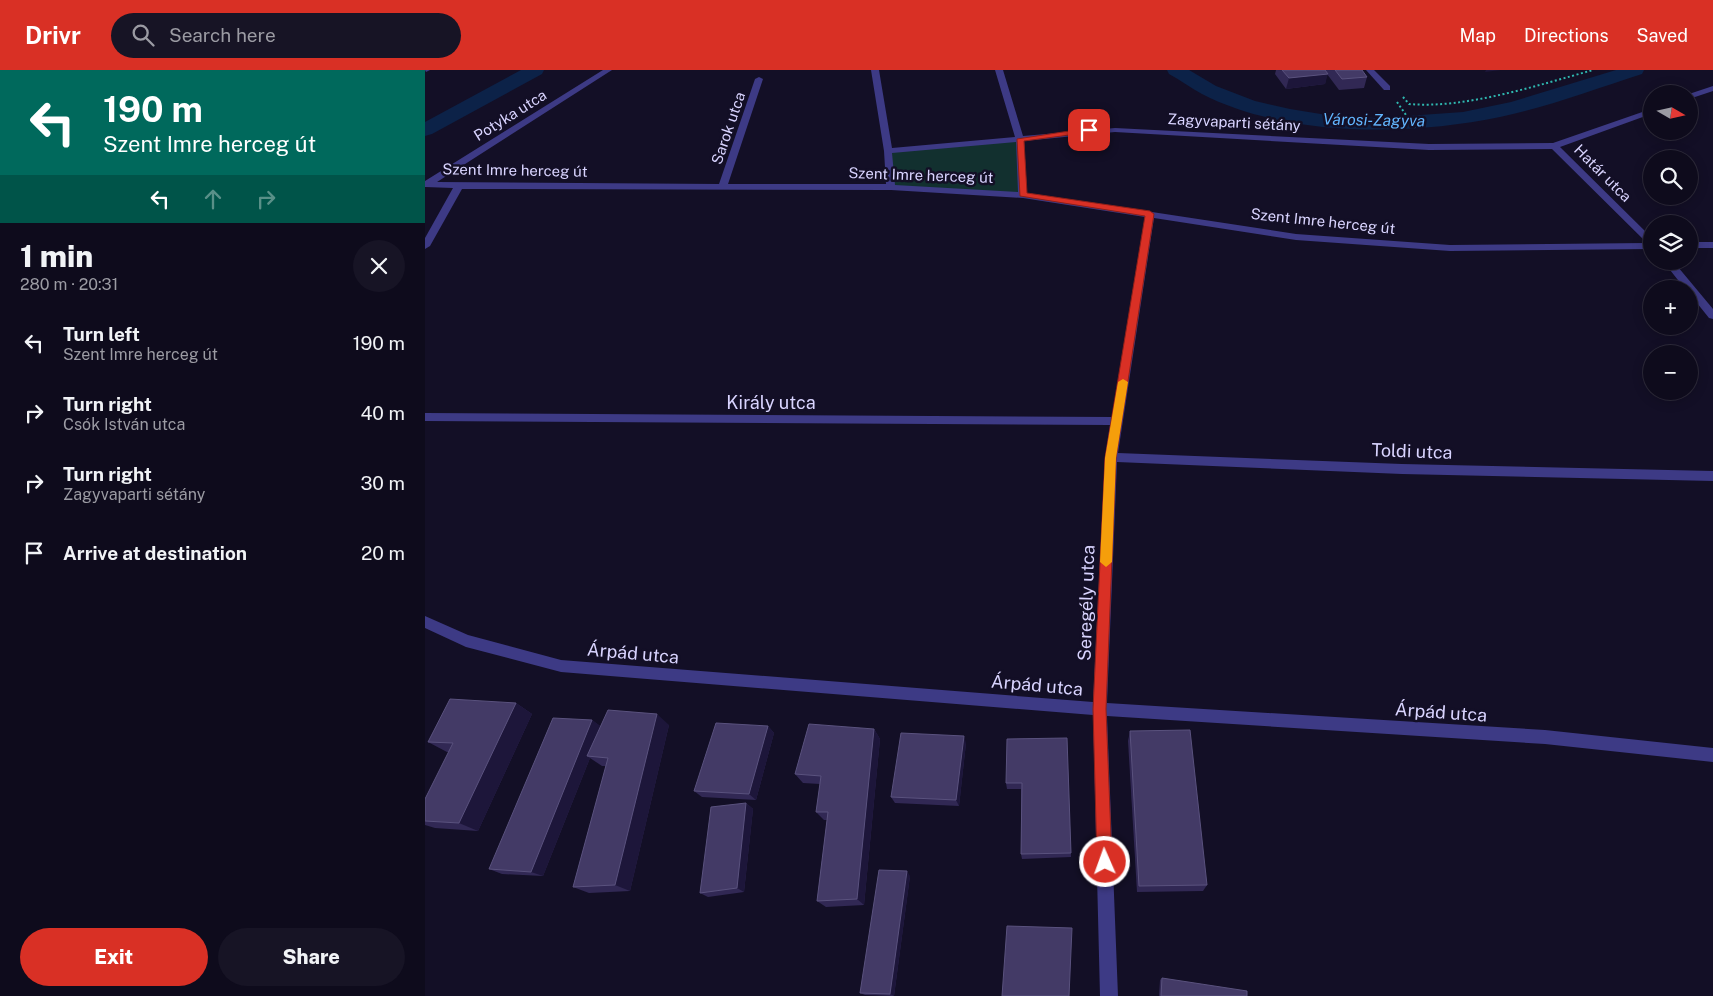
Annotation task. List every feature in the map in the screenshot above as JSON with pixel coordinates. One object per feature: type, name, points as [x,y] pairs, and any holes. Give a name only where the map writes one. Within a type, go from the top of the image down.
[{"type":"street","name":"Potyka utca","points":[[426,184],[608,70]]},
{"type":"street","points":[[875,70],[888,151],[891,188]]},
{"type":"street","points":[[999,70],[1020,139],[1023,194]]},
{"type":"street","points":[[1370,70],[1387,88]]},
{"type":"street","name":"Sarok utca","points":[[723,186],[759,79]]},
{"type":"street","points":[[1698,94],[1713,88]]},
{"type":"street","name":"Zagyvaparti sétány","points":[[1020,139],[1115,130],[1429,147],[1554,146],[1643,113]]},
{"type":"street","name":"Szent Imre herceg út","points":[[888,151],[1020,139]]},
{"type":"street","name":"Határ utca","points":[[1554,146],[1643,236]]},
{"type":"street","name":"Szent Imre herceg út","points":[[426,184],[459,186],[891,188],[1023,194],[1296,237],[1450,248],[1643,244]]},
{"type":"street","points":[[425,246],[459,186]]},
{"type":"street","name":"Seregély utca","points":[[1109,996],[1100,709],[1111,458],[1150,214]]},
{"type":"street","points":[[1698,245],[1713,245]]},
{"type":"street","points":[[1675,270],[1713,316]]},
{"type":"street","name":"Király utca","points":[[425,417],[1117,422]]},
{"type":"street","name":"Toldi utca","points":[[1111,458],[1402,469],[1713,476]]},
{"type":"street","name":"Árpád utca","points":[[425,622],[467,641],[561,666],[1100,709],[1545,737],[1713,755]]},
{"type":"path","points":[[1420,106],[1461,102],[1523,89],[1593,70]]},
{"type":"path","points":[[1387,88],[1429,147]]},
{"type":"green space","points":[[1020,139],[1023,195],[891,187],[888,151]]},
{"type":"building","points":[[1282,70],[1325,70],[1328,74],[1289,78]]},
{"type":"building","points":[[1335,70],[1362,70],[1367,77],[1342,79]]},
{"type":"building","points":[[450,699],[516,703],[459,823],[425,821],[425,799],[453,743],[428,742]]},
{"type":"building","points":[[608,710],[657,714],[615,885],[573,887],[608,758],[587,756]]},
{"type":"building","points":[[553,718],[592,720],[531,872],[489,869]]},
{"type":"building","points":[[716,723],[768,726],[749,794],[694,791]]},
{"type":"building","points":[[809,724],[874,729],[857,899],[817,901],[828,812],[816,812],[821,776],[795,774]]},
{"type":"building","points":[[1190,730],[1207,885],[1139,886],[1130,731]]},
{"type":"building","points":[[901,733],[964,736],[956,800],[891,797]]},
{"type":"building","points":[[1067,738],[1071,853],[1021,854],[1022,783],[1006,783],[1007,739]]},
{"type":"building","points":[[746,803],[737,888],[700,893],[711,807]]},
{"type":"building","points":[[879,870],[907,871],[890,994],[860,993]]},
{"type":"building","points":[[1007,926],[1072,928],[1069,996],[1002,996]]},
{"type":"building","points":[[1162,978],[1247,991],[1247,996],[1161,996]]},
{"type":"waterway","name":"Városi-Zagyva","points":[[425,130],[535,70]]},
{"type":"waterway","name":"Városi-Zagyva","points":[[1176,70],[1210,90],[1248,105],[1290,115],[1333,122],[1378,124],[1421,123],[1501,111],[1552,97],[1635,70]]},
{"type":"slow traffic","points":[[1106,562],[1111,458],[1123,382]]},
{"type":"route","points":[[1089,130],[1020,139],[1023,194],[1150,214],[1111,458],[1100,709],[1105,862]]}]
